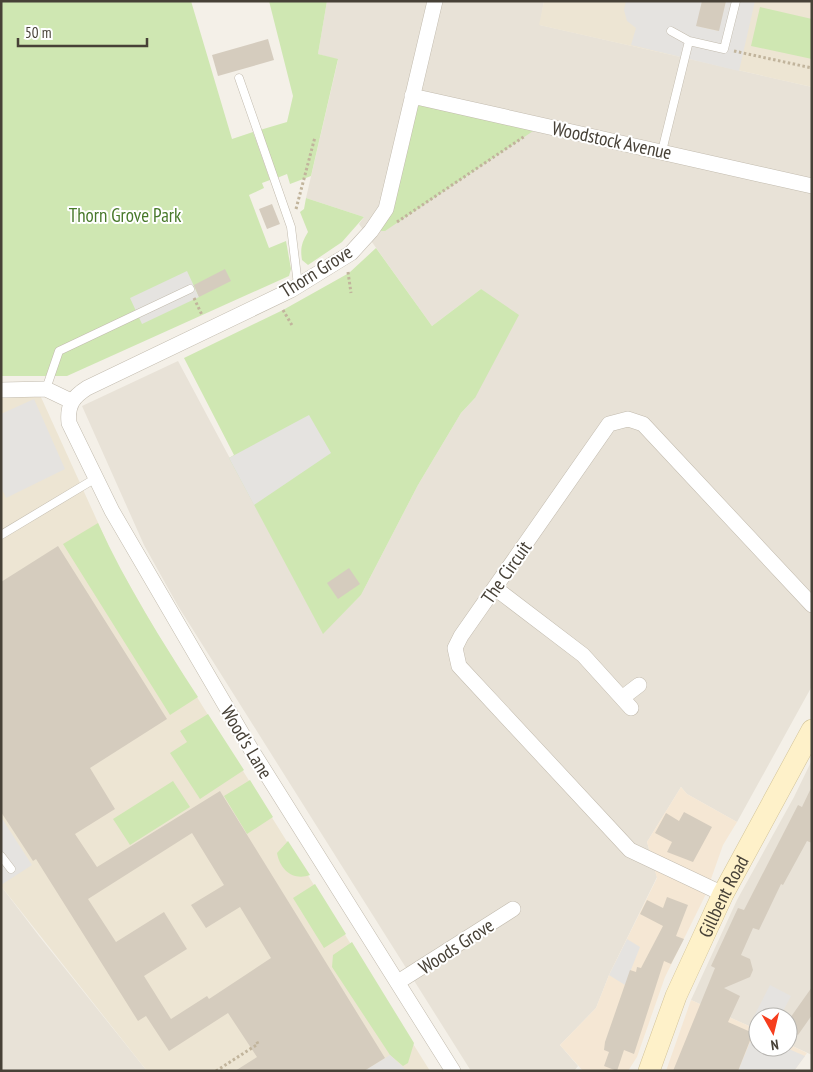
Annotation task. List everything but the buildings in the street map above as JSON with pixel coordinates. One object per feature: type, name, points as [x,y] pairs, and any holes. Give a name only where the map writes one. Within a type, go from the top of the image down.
[{"type":"street","name":"Thorn Grove","points":[[71,401],[87,388],[298,285],[350,253],[371,231],[386,208],[436,1]]},
{"type":"street","name":"Woodstock Avenue","points":[[412,96],[812,186]]},
{"type":"street","points":[[1,390],[46,389],[71,401]]},
{"type":"street","name":"Wood's Lane","points":[[71,401],[67,411],[68,423],[112,511],[252,751],[453,1071]]},
{"type":"street","name":"The Circuit","points":[[723,894],[630,850],[459,666],[456,648],[461,636],[609,424],[628,419],[644,424],[812,605]]},
{"type":"street","points":[[495,588],[584,655],[626,703],[639,685]]},
{"type":"street","name":"Gillbent Road","points":[[649,1071],[676,996],[723,894],[812,730]]},
{"type":"street","name":"Woods Grove","points":[[398,982],[513,909]]},
{"type":"lane","points":[[672,31],[689,41],[724,49],[736,1]]},
{"type":"lane","points":[[662,151],[689,41]]},
{"type":"lane","points":[[238,78],[289,220],[294,239],[298,285]]},
{"type":"lane","points":[[46,389],[59,351],[190,289]]},
{"type":"lane","points":[[1,535],[96,478]]},
{"type":"lane","points":[[1,856],[11,869]]},
{"type":"path","points":[[724,49],[812,68]]},
{"type":"path","points":[[371,231],[385,231],[542,125]]},
{"type":"path","points":[[289,220],[298,205],[315,137]]},
{"type":"path","points":[[190,289],[209,329]]},
{"type":"path","points":[[216,1071],[258,1044],[256,1040]]},
{"type":"shaded area","points":[[327,1],[544,1],[540,25],[812,87],[812,686],[737,822],[687,794],[681,787],[647,842],[657,877],[609,975],[596,1008],[560,1045],[578,1066],[574,1071],[471,1071],[178,606],[144,545],[82,406],[178,361],[323,633],[361,595],[418,485],[461,413],[475,398],[481,289],[432,326],[359,224],[364,217],[306,198],[338,60],[318,54]]},
{"type":"shaded area","points":[[544,1],[812,1],[812,87],[539,25]]},
{"type":"shaded area","points":[[626,1],[702,1],[697,26],[718,31],[726,1],[755,1],[739,71],[631,45],[636,28],[627,21],[624,10]]},
{"type":"shaded area","points":[[187,271],[199,297],[142,324],[130,298]]},
{"type":"shaded area","points":[[40,395],[115,560],[157,633],[430,1071],[147,1071],[1,886],[1,398]]},
{"type":"shaded area","points":[[34,399],[65,469],[6,498],[1,487],[1,414]]},
{"type":"shaded area","points":[[309,415],[331,453],[254,505],[229,458]]},
{"type":"shaded area","points":[[812,760],[812,1055],[798,1049],[798,1007],[748,1007],[748,1026],[691,1000],[737,900],[794,797]]},
{"type":"shaded area","points":[[681,787],[687,794],[737,822],[723,845],[705,896],[665,977],[637,1057],[628,1071],[583,1071],[560,1045],[596,1008],[609,975],[657,878],[647,842]]},
{"type":"shaded area","points":[[1,817],[32,865],[1,885]]},
{"type":"shaded area","points":[[1,886],[39,936],[147,1071],[1,1071]]},
{"type":"shaded area","points":[[627,939],[640,947],[625,985],[609,975]]},
{"type":"shaded area","points":[[770,985],[791,996],[785,1007],[759,1007]]},
{"type":"shaded area","points":[[691,1000],[748,1026],[748,1057],[798,1057],[798,1049],[807,1053],[794,1071],[666,1071]]},
{"type":"shaded area","points":[[748,1047],[748,1057],[798,1057],[798,1053],[805,1056],[794,1071],[738,1071]]},
{"type":"shaded area","points":[[390,1055],[407,1071],[364,1071]]},
{"type":"green space","name":"Thorn Grove Park","points":[[1,1],[191,1],[232,139],[253,132],[270,180],[262,183],[264,188],[249,195],[269,248],[286,241],[291,269],[289,276],[67,376],[1,376]]},
{"type":"green space","points":[[269,1],[327,1],[318,54],[338,59],[311,176],[290,184],[287,174],[277,178],[260,130],[287,122],[293,96]]},
{"type":"green space","points":[[760,7],[812,19],[812,59],[751,46]]},
{"type":"green space","points":[[412,96],[542,125],[385,231],[371,231],[386,208]]},
{"type":"green space","points":[[306,198],[364,217],[342,242],[308,265],[302,260],[301,252],[308,232],[300,212],[304,209]]},
{"type":"green space","points":[[376,248],[432,326],[481,289],[519,315],[475,398],[461,413],[418,485],[361,595],[323,634],[229,458],[234,455],[184,358],[283,310],[349,273]]},
{"type":"green space","points":[[98,523],[120,568],[145,612],[198,697],[170,715],[63,544]]},
{"type":"green space","points":[[208,714],[244,770],[200,799],[170,753],[187,742],[180,731]]},
{"type":"green space","points":[[250,780],[273,817],[247,834],[224,796]]},
{"type":"green space","points":[[173,781],[190,807],[130,845],[113,819]]},
{"type":"green space","points":[[288,841],[310,875],[293,875],[284,869],[277,853]]},
{"type":"green space","points":[[315,884],[346,934],[324,948],[293,898]]},
{"type":"green space","points":[[352,942],[414,1043],[408,1063],[403,1066],[390,1055],[332,967],[333,955]]}]
